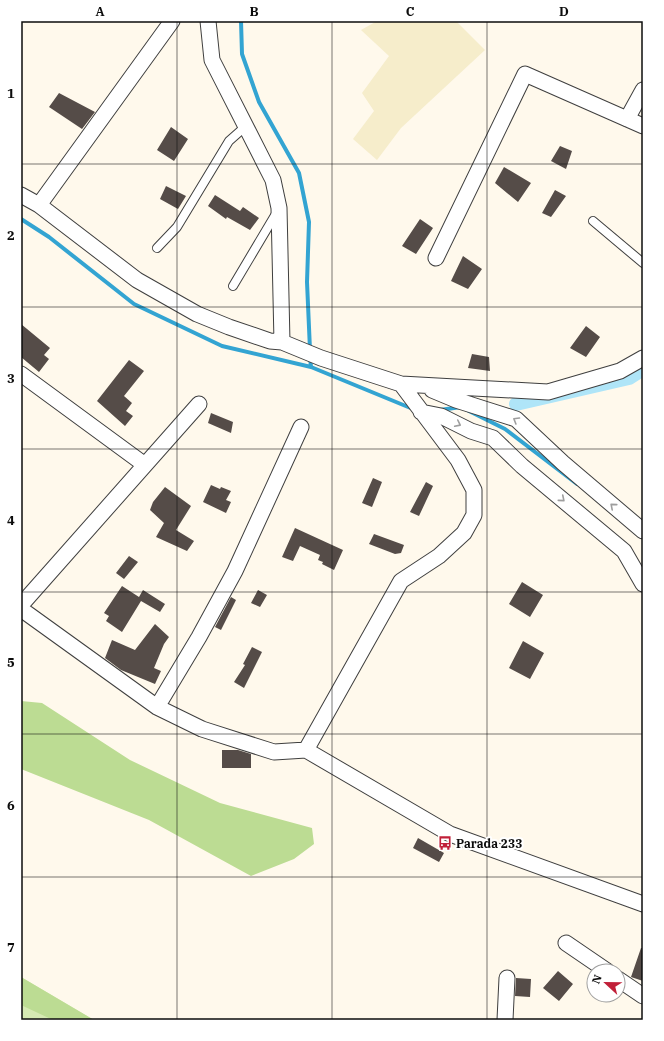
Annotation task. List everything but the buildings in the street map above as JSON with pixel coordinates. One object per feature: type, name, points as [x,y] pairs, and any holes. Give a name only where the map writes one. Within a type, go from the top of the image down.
[{"type":"street","points":[[39,206],[172,21]]},
{"type":"street","points":[[208,21],[212,60],[273,180],[279,208],[282,342]]},
{"type":"street","points":[[436,258],[525,74],[643,126]]},
{"type":"street","points":[[627,118],[643,90]]},
{"type":"street","points":[[21,195],[39,206],[137,280],[197,314],[249,334],[270,341],[282,342],[321,358],[401,384],[548,392],[620,370],[643,358]]},
{"type":"street","points":[[21,374],[145,465]]},
{"type":"street","points":[[306,750],[401,581],[439,556],[464,533],[474,515],[474,490],[458,460],[401,384]]},
{"type":"street","points":[[420,386],[456,400],[516,419],[563,463],[643,531]]},
{"type":"street","points":[[21,604],[199,404]]},
{"type":"street","points":[[421,412],[441,416],[471,431],[493,438],[522,466],[624,551],[643,584]]},
{"type":"street","points":[[157,706],[199,637],[235,571],[301,427]]},
{"type":"street","points":[[21,609],[157,706],[202,729],[274,752],[306,750],[450,834],[643,904]]},
{"type":"street","points":[[566,943],[595,963]]},
{"type":"street","points":[[506,1020],[507,978]]},
{"type":"street","points":[[626,984],[643,996]]},
{"type":"lane","points":[[157,248],[177,227],[229,141],[246,126]]},
{"type":"lane","points":[[233,286],[279,208]]},
{"type":"lane","points":[[593,221],[643,263]]},
{"type":"shaded area","points":[[377,21],[456,21],[485,50],[401,128],[377,160],[353,139],[374,111],[362,93],[389,56],[361,30]]},
{"type":"green space","points":[[21,701],[42,703],[130,760],[220,803],[312,828],[314,844],[294,859],[251,876],[149,820],[21,769]]},
{"type":"green space","points":[[21,977],[94,1020],[21,1020]]},
{"type":"green space","points":[[21,977],[94,1020],[53,1020],[21,1005]]},
{"type":"waterway","points":[[241,21],[242,54],[259,102],[299,173],[309,222],[307,282],[310,350]]},
{"type":"waterway","points":[[21,219],[49,237],[134,304],[222,346],[311,367]]},
{"type":"waterway","points":[[310,357],[311,367],[413,409]]},
{"type":"waterway","points":[[516,404],[629,378],[643,369]]},
{"type":"waterway","points":[[440,410],[461,407]]},
{"type":"waterway","points":[[469,411],[505,429],[577,484]]},
{"type":"place","name":"Parada 233","points":[[445,843]]}]
